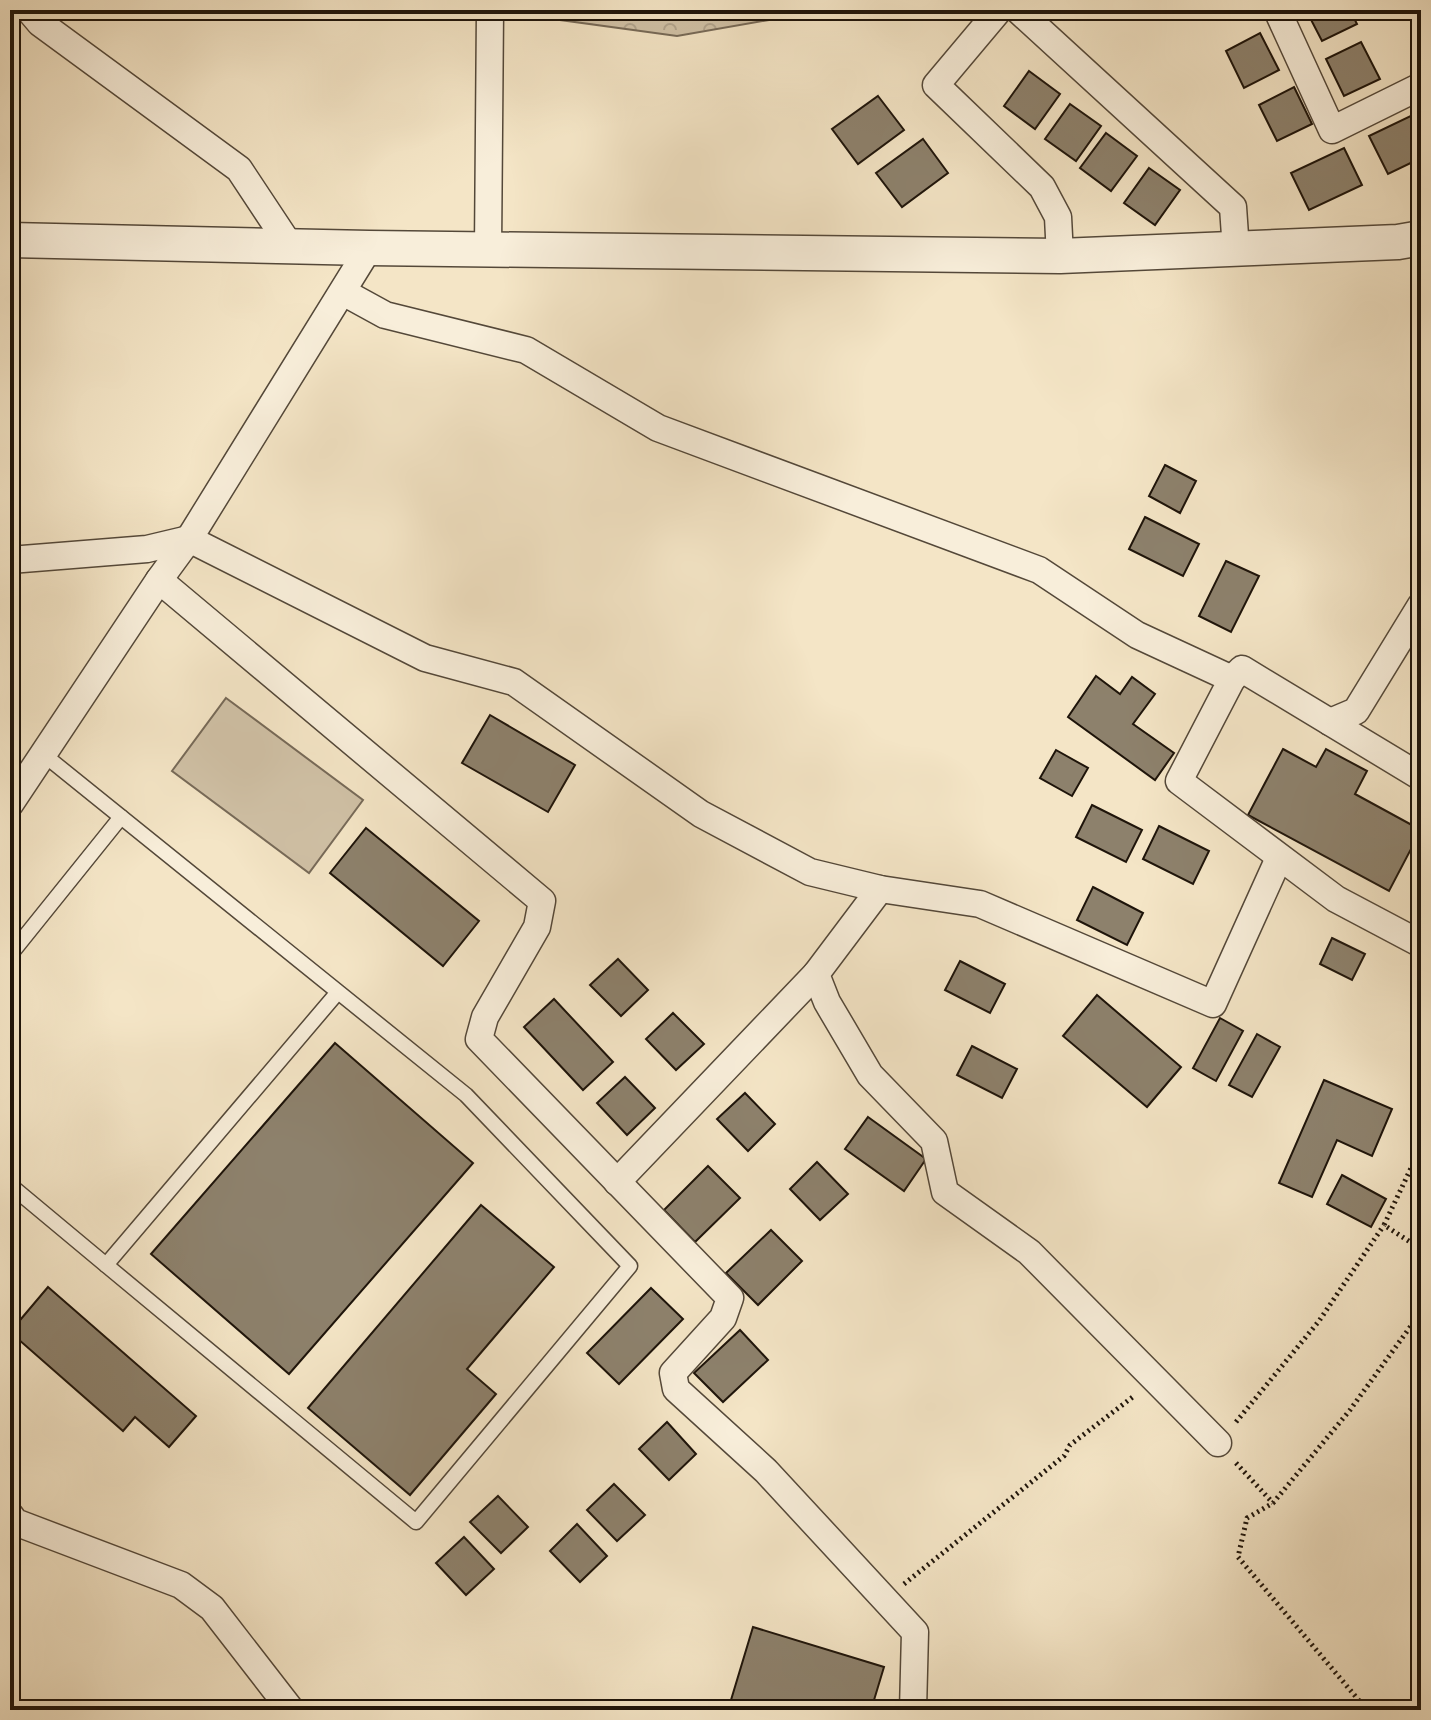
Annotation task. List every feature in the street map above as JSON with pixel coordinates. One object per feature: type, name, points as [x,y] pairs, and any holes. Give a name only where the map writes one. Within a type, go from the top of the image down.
[{"type":"street","points":[[29,10],[40,23],[239,169],[290,246]]},
{"type":"street","points":[[488,249],[490,10]]},
{"type":"street","points":[[999,10],[936,85],[1042,187],[1058,217],[1060,256]]},
{"type":"street","points":[[1018,10],[1233,207],[1236,250]]},
{"type":"street","points":[[1277,10],[1332,130],[1421,86]]},
{"type":"street","points":[[10,240],[369,248],[1060,256],[1398,242],[1421,238]]},
{"type":"street","points":[[10,804],[189,539],[369,248]]},
{"type":"street","points":[[343,292],[385,315],[526,350],[658,428],[1039,570],[1137,635],[1232,679]]},
{"type":"street","points":[[10,560],[147,549],[189,539],[425,658],[514,682],[701,814],[810,872],[880,889],[980,904],[1213,1004],[1279,858]]},
{"type":"street","points":[[159,580],[542,901],[537,927],[485,1017],[479,1039],[730,1298],[723,1318],[673,1373],[676,1389],[766,1471],[915,1632],[913,1710]]},
{"type":"street","points":[[1330,722],[1356,711],[1421,605]]},
{"type":"street","points":[[1421,777],[1242,669],[1232,679],[1179,781],[1336,899],[1421,944]]},
{"type":"street","points":[[617,1182],[816,974],[880,889]]},
{"type":"street","points":[[816,974],[827,1002],[870,1075],[934,1141],[945,1192],[1029,1252],[1218,1443]]},
{"type":"street","points":[[10,1515],[15,1522],[181,1585],[212,1608],[291,1710]]},
{"type":"lane","points":[[10,1185],[416,1522],[630,1266],[466,1095],[43,754]]},
{"type":"lane","points":[[10,955],[121,817]]},
{"type":"lane","points":[[106,1265],[338,992]]},
{"type":"path","points":[[1273,1503],[1218,1443],[1319,1321],[1384,1225],[1421,1147]]},
{"type":"path","points":[[1384,1225],[1421,1249]]},
{"type":"path","points":[[1367,1710],[1238,1557],[1247,1518],[1273,1503],[1350,1410],[1421,1312]]},
{"type":"path","points":[[885,1600],[1064,1456],[1070,1445],[1156,1379]]},
{"type":"green space","points":[[549,10],[826,10],[677,36],[553,19]]},
{"type":"green space","points":[[226,698],[363,800],[309,873],[172,771]]},
{"type":"building","points":[[1306,10],[1350,10],[1357,24],[1322,41]]},
{"type":"building","points":[[1260,33],[1279,70],[1244,88],[1226,51]]},
{"type":"building","points":[[1361,42],[1380,79],[1344,96],[1326,59]]},
{"type":"building","points":[[1029,71],[1060,94],[1035,129],[1004,106]]},
{"type":"building","points":[[1294,87],[1312,124],[1277,141],[1259,105]]},
{"type":"building","points":[[878,96],[904,130],[858,164],[832,129]]},
{"type":"building","points":[[1070,104],[1101,126],[1076,161],[1045,139]]},
{"type":"building","points":[[1421,111],[1421,158],[1388,174],[1369,136]]},
{"type":"building","points":[[1106,133],[1137,156],[1111,191],[1080,168]]},
{"type":"building","points":[[923,139],[948,173],[902,207],[876,173]]},
{"type":"building","points":[[1344,148],[1362,185],[1309,210],[1291,173]]},
{"type":"building","points":[[1149,168],[1180,190],[1155,225],[1124,203]]},
{"type":"building","points":[[1165,465],[1196,481],[1180,513],[1149,496]]},
{"type":"building","points":[[1145,517],[1199,544],[1183,576],[1129,549]]},
{"type":"building","points":[[1226,561],[1259,576],[1231,632],[1199,616]]},
{"type":"building","points":[[1421,619],[1421,652],[1406,643]]},
{"type":"building","points":[[1096,676],[1120,694],[1132,677],[1155,694],[1133,724],[1174,753],[1155,780],[1068,717]]},
{"type":"building","points":[[490,715],[575,765],[548,812],[462,763]]},
{"type":"building","points":[[1283,749],[1316,767],[1326,749],[1367,771],[1355,794],[1421,830],[1389,891],[1248,815]]},
{"type":"building","points":[[1056,750],[1088,768],[1072,796],[1040,778]]},
{"type":"building","points":[[1092,805],[1142,830],[1126,862],[1076,837]]},
{"type":"building","points":[[1159,826],[1209,851],[1193,884],[1143,859]]},
{"type":"building","points":[[366,828],[479,921],[443,966],[330,873]]},
{"type":"building","points":[[1093,887],[1143,913],[1127,945],[1077,920]]},
{"type":"building","points":[[1332,938],[1365,954],[1352,980],[1320,964]]},
{"type":"building","points":[[618,959],[648,990],[621,1016],[590,985]]},
{"type":"building","points":[[960,961],[1005,984],[990,1013],[945,990]]},
{"type":"building","points":[[1097,995],[1181,1067],[1147,1107],[1063,1036]]},
{"type":"building","points":[[554,999],[613,1062],[583,1090],[524,1027]]},
{"type":"building","points":[[673,1013],[704,1044],[676,1070],[646,1039]]},
{"type":"building","points":[[1220,1018],[1243,1031],[1216,1081],[1193,1068]]},
{"type":"building","points":[[1257,1034],[1280,1047],[1252,1097],[1229,1085]]},
{"type":"building","points":[[335,1043],[473,1163],[289,1374],[151,1254]]},
{"type":"building","points":[[972,1046],[1017,1069],[1002,1098],[957,1075]]},
{"type":"building","points":[[625,1077],[655,1108],[627,1135],[597,1103]]},
{"type":"building","points":[[1324,1080],[1392,1109],[1372,1156],[1337,1140],[1312,1197],[1279,1183]]},
{"type":"building","points":[[745,1093],[775,1124],[748,1151],[717,1119]]},
{"type":"building","points":[[868,1117],[926,1159],[904,1191],[845,1149]]},
{"type":"building","points":[[817,1162],[848,1194],[820,1220],[790,1189]]},
{"type":"building","points":[[708,1166],[740,1198],[695,1242],[664,1210]]},
{"type":"building","points":[[1342,1175],[1386,1199],[1371,1227],[1327,1204]]},
{"type":"building","points":[[481,1205],[554,1267],[467,1369],[496,1394],[410,1495],[308,1408]]},
{"type":"building","points":[[771,1230],[802,1261],[758,1305],[726,1273]]},
{"type":"building","points":[[48,1287],[196,1416],[169,1447],[135,1417],[123,1431],[10,1332]]},
{"type":"building","points":[[651,1288],[683,1319],[619,1384],[587,1353]]},
{"type":"building","points":[[740,1330],[768,1360],[723,1402],[694,1373]]},
{"type":"building","points":[[667,1422],[696,1454],[669,1480],[639,1449]]},
{"type":"building","points":[[614,1484],[645,1515],[617,1541],[587,1510]]},
{"type":"building","points":[[498,1496],[528,1527],[501,1553],[470,1522]]},
{"type":"building","points":[[577,1524],[607,1556],[580,1582],[550,1551]]},
{"type":"building","points":[[464,1537],[494,1569],[466,1595],[436,1563]]},
{"type":"building","points":[[753,1627],[884,1667],[871,1710],[728,1710]]}]
